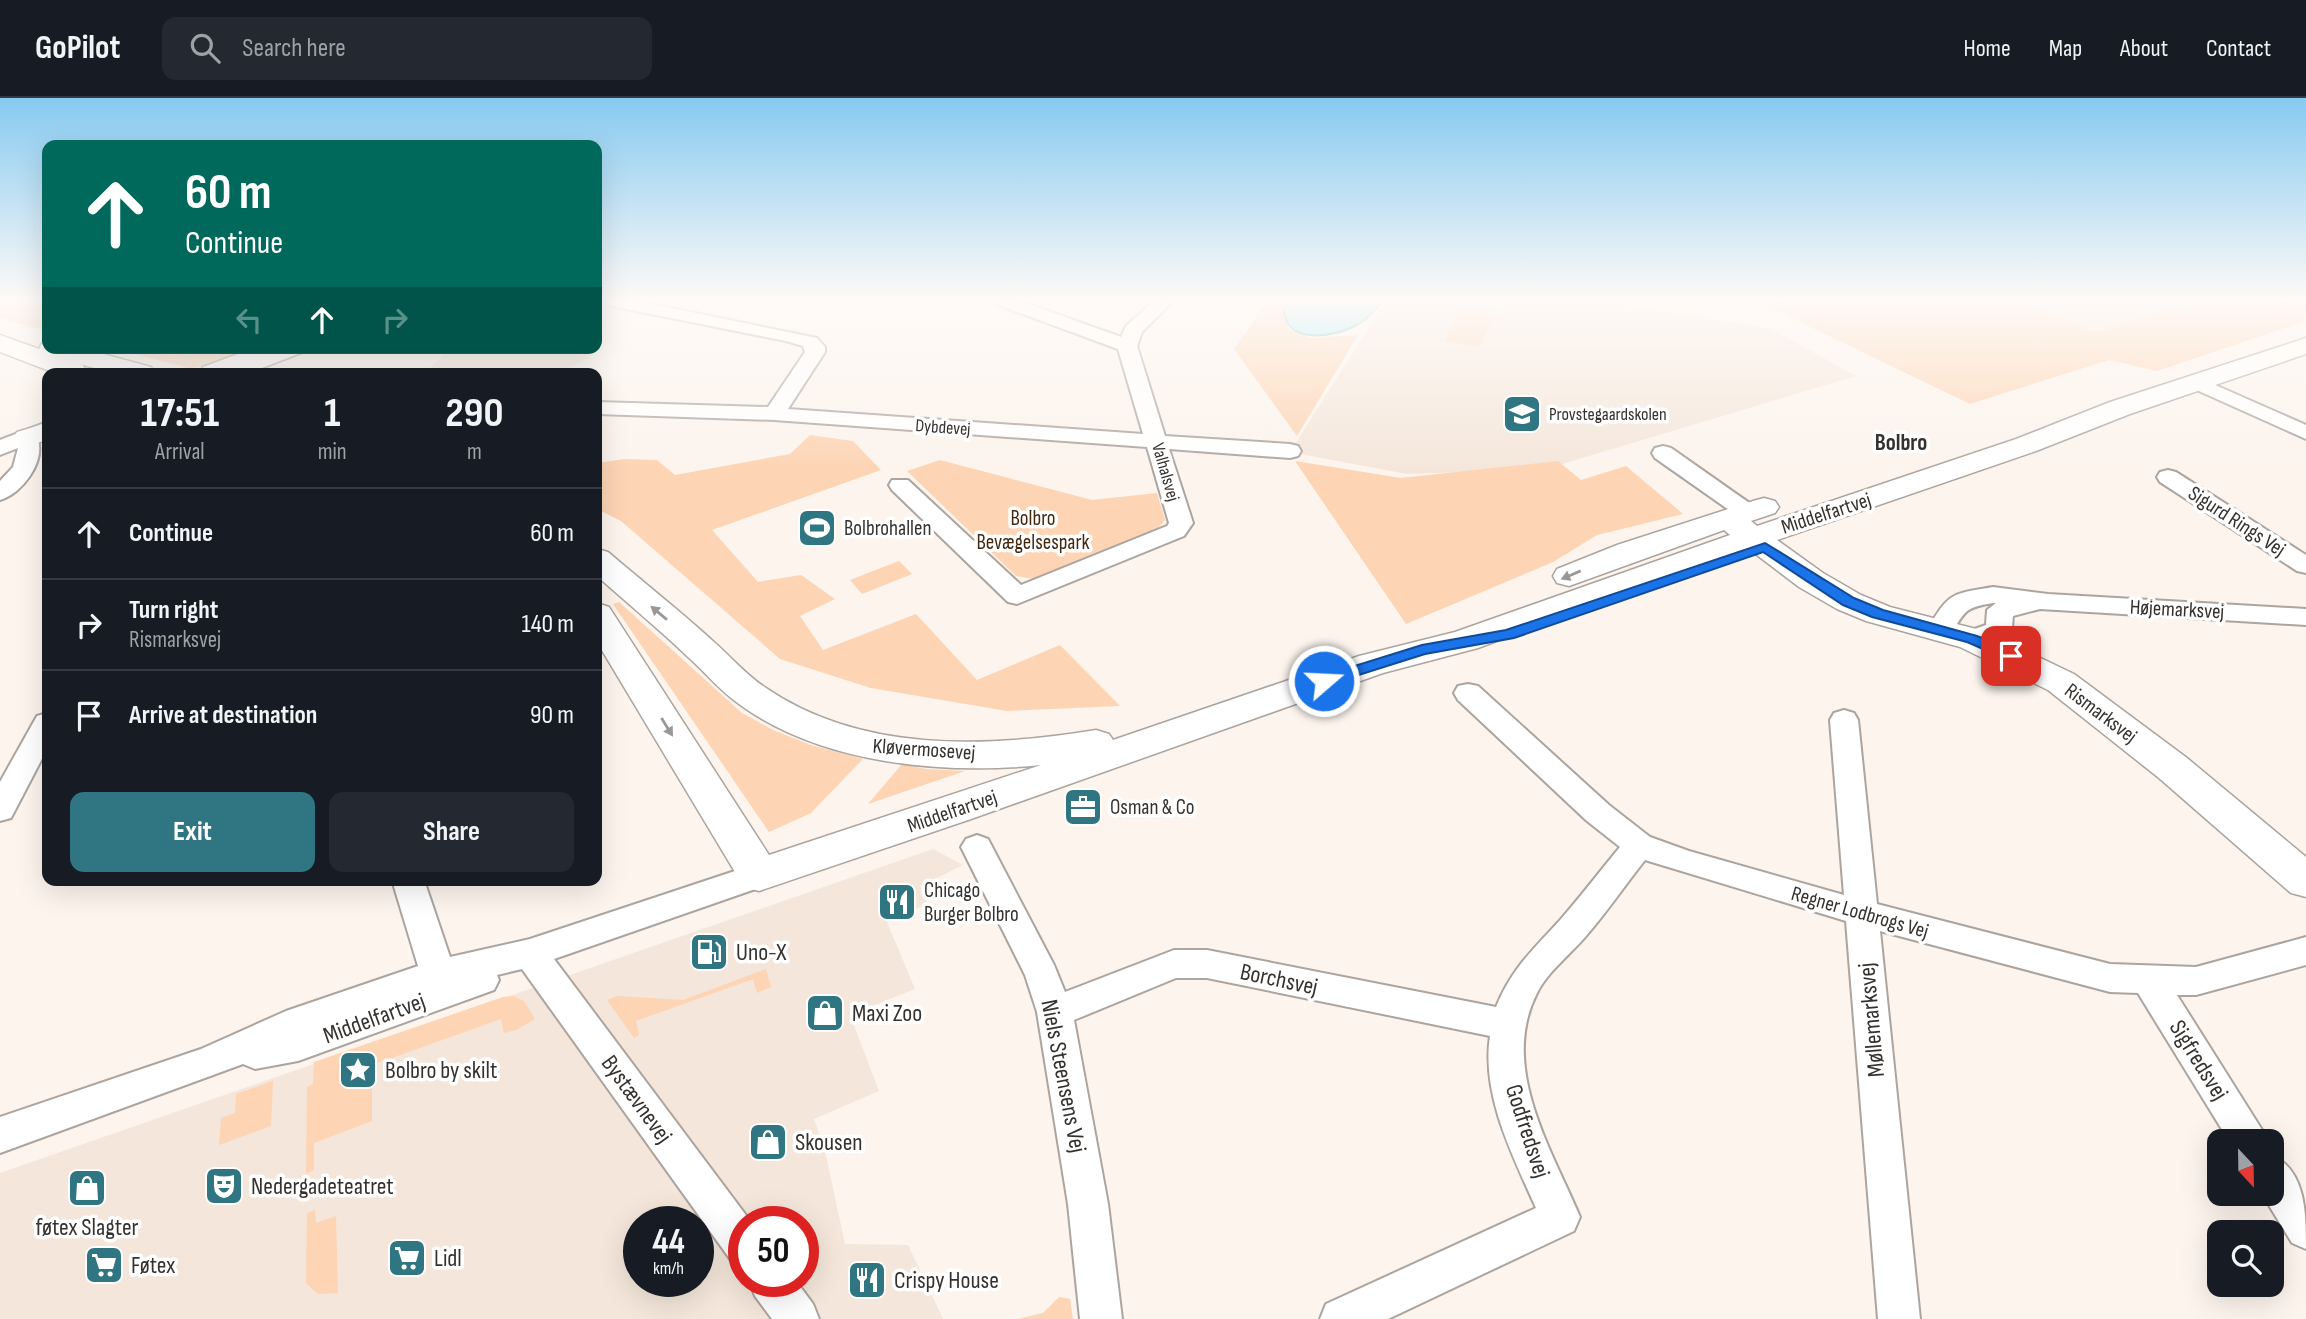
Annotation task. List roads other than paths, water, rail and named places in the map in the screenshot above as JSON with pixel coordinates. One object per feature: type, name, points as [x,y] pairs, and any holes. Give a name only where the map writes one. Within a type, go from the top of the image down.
[{"type":"main road","points":[[58,358],[97,368]]},
{"type":"main road","points":[[58,358],[114,368]]},
{"type":"main road","points":[[225,368],[250,358]]},
{"type":"main road","name":"Middelfartvej","points":[[1372,664],[1466,640],[1582,597],[1752,528],[1878,481],[1917,461],[2120,408],[2271,358]]},
{"type":"main road","name":"Middelfartvej","points":[[759,875],[1372,664],[1628,552],[1752,528],[2026,445],[2120,408]]},
{"type":"main road","points":[[1466,640],[1508,635],[1752,528]]},
{"type":"main road","name":"Rismarksvej","points":[[1752,528],[1861,591],[1963,630],[2061,682],[2173,768],[2306,881]]},
{"type":"main road","name":"Kløvermosevej","points":[[602,563],[710,658],[732,681],[760,702],[805,726],[865,745],[941,754],[1021,753],[1069,749],[1277,698]]},
{"type":"main road","points":[[602,622],[759,875]]},
{"type":"street","points":[[214,368],[245,358]]},
{"type":"street","points":[[242,368],[269,358]]},
{"type":"street","points":[[774,414],[811,358]]},
{"type":"street","name":"Valhalsvej","points":[[900,485],[1017,596],[1176,531],[1181,523],[1131,358]]},
{"type":"street","points":[[2197,383],[2306,433]]},
{"type":"street","name":"Dybdevej","points":[[602,408],[774,414],[1290,451]]},
{"type":"street","points":[[0,448],[41,440]]},
{"type":"street","points":[[0,493],[18,477],[41,440]]},
{"type":"street","points":[[1653,456],[1752,528]]},
{"type":"street","name":"Sigurd Rings Vej","points":[[2168,477],[2306,566]]},
{"type":"street","name":"Højemarksvej","points":[[2048,601],[2000,611],[1997,618],[2001,627],[1963,630],[1953,607],[1975,596],[1993,595],[2048,601],[2306,617]]},
{"type":"street","name":"Regner Lodbrogs Vej","points":[[1468,693],[1598,813],[1639,845],[1683,861],[1861,913],[2110,978],[2196,981],[2306,951]]},
{"type":"street","name":"Møllemarksvej","points":[[1844,720],[1899,1319]]},
{"type":"street","points":[[0,810],[42,732]]},
{"type":"street","name":"Godfredsvej","points":[[1341,1319],[1560,1217],[1517,1113],[1508,1068],[1509,1025],[1521,988],[1639,845]]},
{"type":"street","name":"Niels Steensens Vej","points":[[977,847],[1042,975],[1055,1012],[1088,1204],[1101,1319]]},
{"type":"street","name":"Middelfartvej","points":[[0,1135],[210,1062],[299,1022],[438,974],[530,953],[759,875]]},
{"type":"street","points":[[410,886],[438,974]]},
{"type":"street","name":"Middelfartvej","points":[[210,1062],[298,1045],[499,974],[530,953]]},
{"type":"street","name":"Bystævnevej","points":[[530,953],[728,1223]]},
{"type":"street","name":"Borchsvej","points":[[1055,1012],[1174,964],[1207,964],[1509,1025]]},
{"type":"street","name":"Sigfredsvej","points":[[2148,979],[2242,1129]]},
{"type":"street","points":[[2284,1193],[2306,1229]]},
{"type":"street","points":[[782,1297],[798,1319]]},
{"type":"place","name":"Provstegaardskolen","points":[[1522,414]]},
{"type":"place","name":"Bolbrohallen","points":[[817,528]]},
{"type":"place","name":"Osman & Co","points":[[1083,807]]},
{"type":"place","name":"Chicago Burger Bolbro","points":[[897,902]]},
{"type":"place","name":"Uno-X","points":[[709,952]]},
{"type":"place","name":"Maxi Zoo","points":[[825,1013]]},
{"type":"place","name":"Bolbro by skilt","points":[[358,1070]]},
{"type":"place","name":"Skousen","points":[[768,1142]]},
{"type":"place","name":"Nedergadeteatret","points":[[224,1186]]},
{"type":"place","name":"føtex Slagter","points":[[87,1188]]},
{"type":"place","name":"Lidl","points":[[407,1258]]},
{"type":"place","name":"Føtex","points":[[104,1265]]},
{"type":"place","name":"Crispy House","points":[[867,1280]]},
{"type":"district","name":"Bolbro","points":[[1901,442]]},
{"type":"park label","name":"Bolbro Bevægelsespark","points":[[1033,530]]}]
